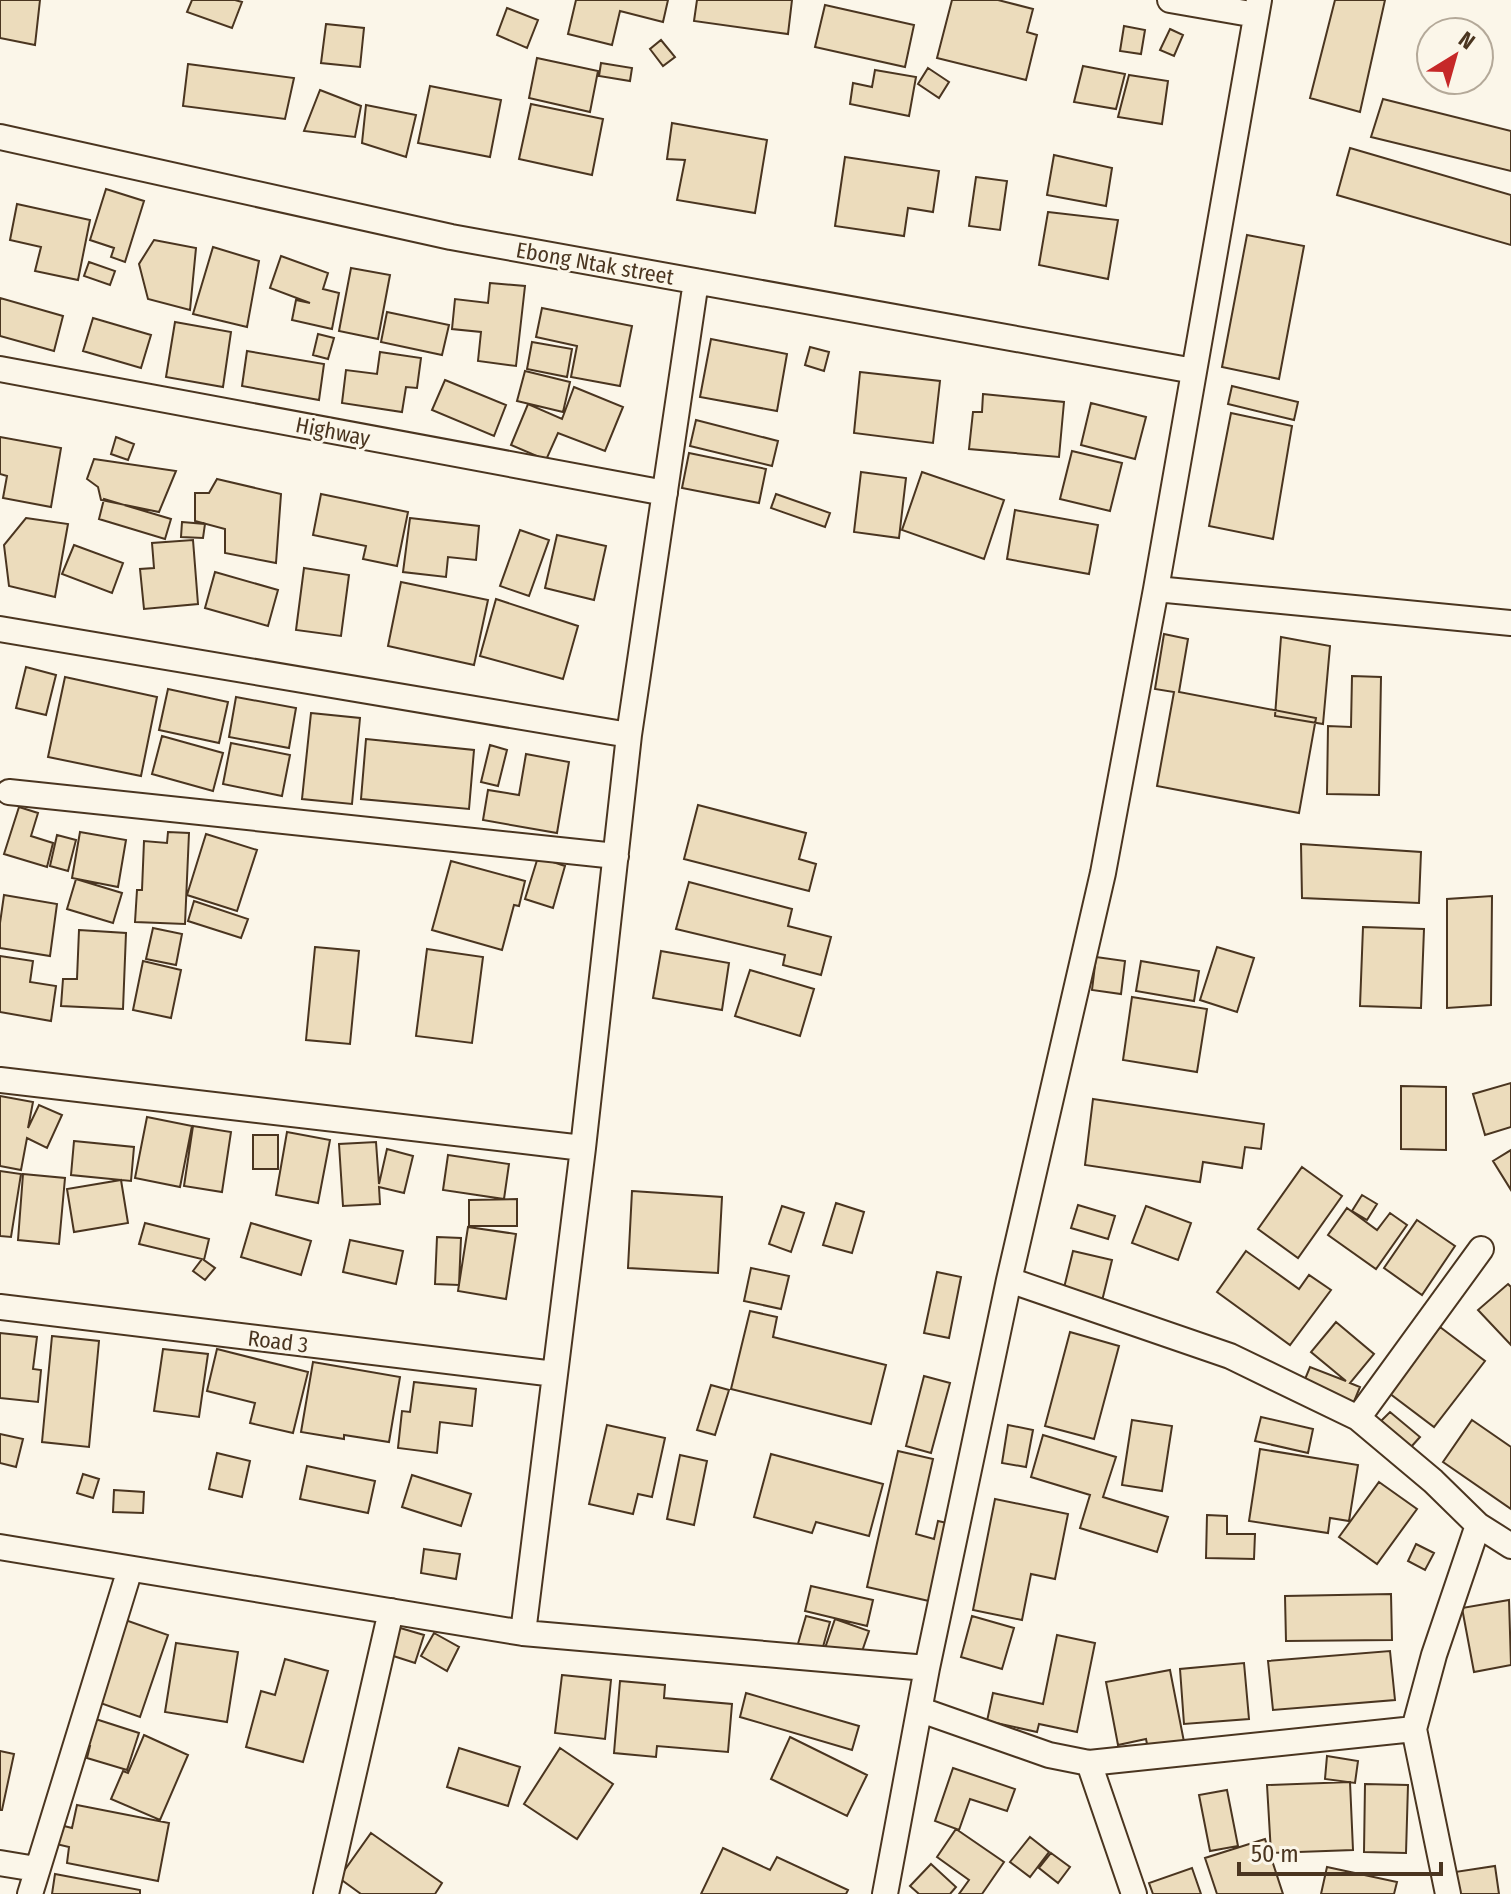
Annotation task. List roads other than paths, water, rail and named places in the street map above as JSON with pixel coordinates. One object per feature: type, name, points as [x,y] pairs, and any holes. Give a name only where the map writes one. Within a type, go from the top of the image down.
[{"type":"street","points":[[885,1894],[927,1668],[1009,1280],[1103,873],[1258,7],[1170,0]]},
{"type":"street","name":"Ebong Ntak street","points":[[0,137],[451,237],[1194,371]]},
{"type":"street","points":[[523,1633],[583,1148],[629,735],[696,281]]},
{"type":"street","name":"Highway","points":[[0,369],[665,493]]},
{"type":"street","points":[[1156,589],[1511,623]]},
{"type":"street","points":[[0,629],[629,735]]},
{"type":"street","points":[[9,792],[616,856]]},
{"type":"street","points":[[0,1080],[583,1148]]},
{"type":"street","points":[[1358,1418],[1481,1249]]},
{"type":"street","points":[[1009,1280],[1230,1356],[1358,1418],[1433,1481],[1478,1525],[1511,1546]]},
{"type":"street","name":"Road 3","points":[[0,1307],[555,1374]]},
{"type":"street","points":[[1448,1894],[1414,1729],[1434,1655],[1478,1525]]},
{"type":"street","points":[[0,1547],[523,1633],[927,1668]]},
{"type":"street","points":[[30,1894],[130,1569]]},
{"type":"street","points":[[326,1894],[391,1611]]},
{"type":"street","points":[[921,1710],[1049,1755],[1089,1763],[1414,1729]]},
{"type":"street","points":[[1089,1763],[1134,1894]]},
{"type":"street","points":[[0,1863],[36,1869]]}]
